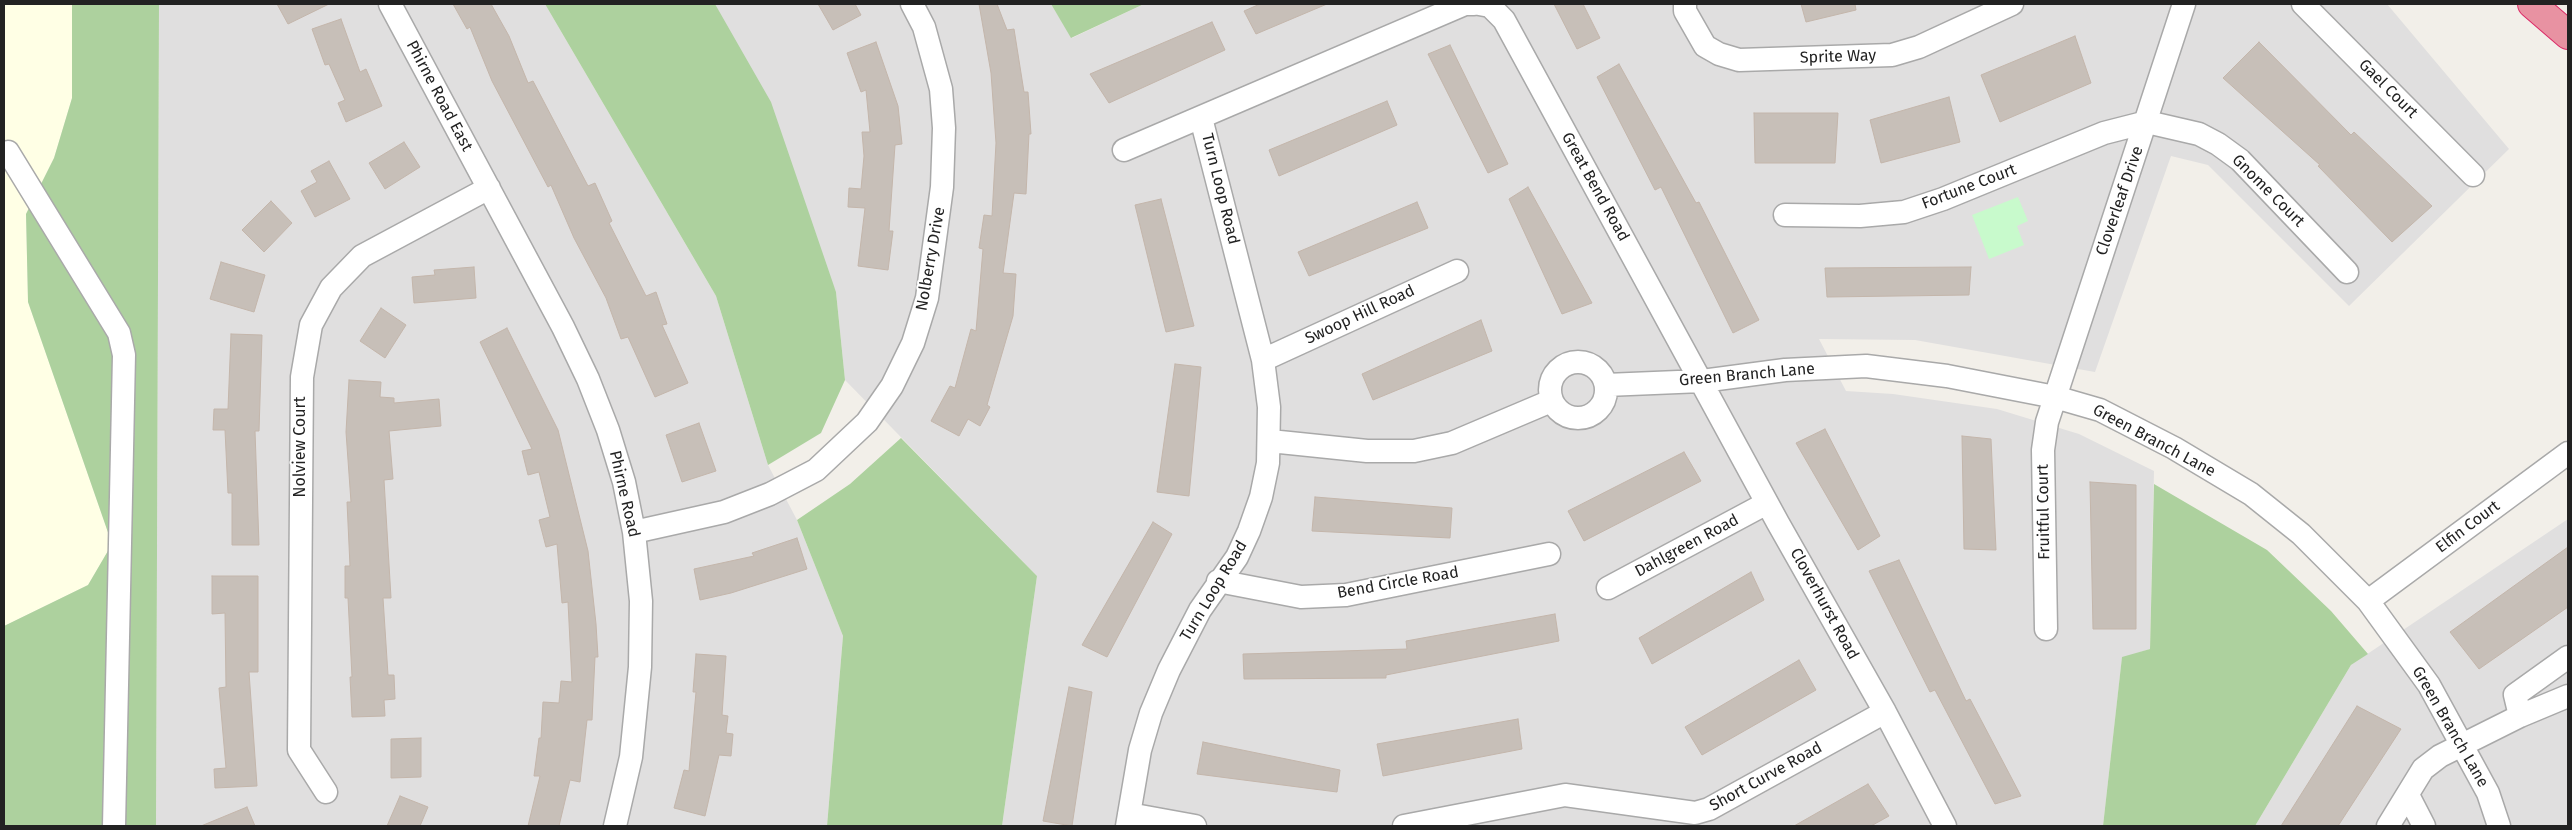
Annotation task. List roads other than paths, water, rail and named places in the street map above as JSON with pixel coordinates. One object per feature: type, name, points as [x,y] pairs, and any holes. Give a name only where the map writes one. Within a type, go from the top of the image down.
[{"type":"highway","points":[[2532,4],[2568,35]]},
{"type":"street","name":"Phirne Road East","points":[[390,4],[489,188]]},
{"type":"street","name":"Nolberry Drive","points":[[634,532],[724,512],[770,494],[816,470],[867,422],[892,386],[913,343],[927,298],[942,187],[944,128],[941,89],[924,27],[912,4]]},
{"type":"street","points":[[1124,150],[1465,4],[1474,4]]},
{"type":"street","name":"Great Bend Road","points":[[1479,4],[1490,6],[1504,20],[1702,382]]},
{"type":"street","name":"Sprite Way","points":[[1685,4],[1685,11],[1705,46],[1719,54],[1739,60],[1892,55],[1919,47],[2012,4]]},
{"type":"street","name":"Cloverleaf Drive","points":[[2055,397],[2147,122],[2184,4]]},
{"type":"street","name":"Gael Court","points":[[2303,4],[2473,175]]},
{"type":"street","name":"Turn Loop Road","points":[[1128,820],[1140,750],[1151,713],[1184,639],[1218,581],[1237,557],[1261,497],[1268,463],[1270,441],[1269,407],[1263,360],[1201,118]]},
{"type":"street","name":"Fortune Court","points":[[1785,215],[1860,216],[1904,212],[1943,199],[2104,133],[2147,122]]},
{"type":"street","name":"Gnome Court","points":[[2147,122],[2199,134],[2233,155],[2347,272]]},
{"type":"street","points":[[8,152],[118,333],[124,355],[114,826]]},
{"type":"street","name":"Phirne Road","points":[[489,188],[588,379],[624,482],[634,532],[641,601],[640,667],[631,757],[615,826]]},
{"type":"street","name":"Nolview Court","points":[[326,792],[299,750],[302,378],[311,325],[331,288],[362,256],[489,188]]},
{"type":"street","name":"Swoop Hill Road","points":[[1263,360],[1457,271]]},
{"type":"street","points":[[1582,362],[1593,366],[1602,374],[1606,385],[1606,397],[1601,407],[1586,417],[1568,417],[1558,411],[1551,401],[1549,390],[1552,378],[1559,368],[1570,363],[1582,362]]},
{"type":"street","name":"Green Branch Lane","points":[[1606,385],[1702,382],[1785,370],[1866,366],[1947,376],[2055,397],[2100,410],[2174,448],[2251,494],[2301,534],[2368,602],[2429,685],[2464,745],[2488,793],[2499,826]]},
{"type":"street","name":"Cloverhurst Road","points":[[1702,382],[1767,503],[1885,712],[1945,826]]},
{"type":"street","name":"Fruitful Court","points":[[2046,629],[2043,450],[2047,422],[2055,397]]},
{"type":"street","points":[[1270,441],[1366,451],[1414,451],[1452,444],[1551,401]]},
{"type":"street","name":"Elfin Court","points":[[2368,602],[2568,453]]},
{"type":"street","name":"Dahlgreen Road","points":[[1608,588],[1767,503]]},
{"type":"street","name":"Bend Circle Road","points":[[1218,581],[1301,597],[1346,595],[1549,554]]},
{"type":"street","points":[[2520,716],[2514,695],[2568,657]]},
{"type":"street","points":[[2388,826],[2424,769],[2440,756],[2520,716],[2568,696]]},
{"type":"street","name":"Short Curve Road","points":[[1404,826],[1565,795],[1695,813],[1709,809],[1885,712]]},
{"type":"street","points":[[2408,795],[2424,826]]},
{"type":"street","points":[[1128,820],[1195,826]]}]
